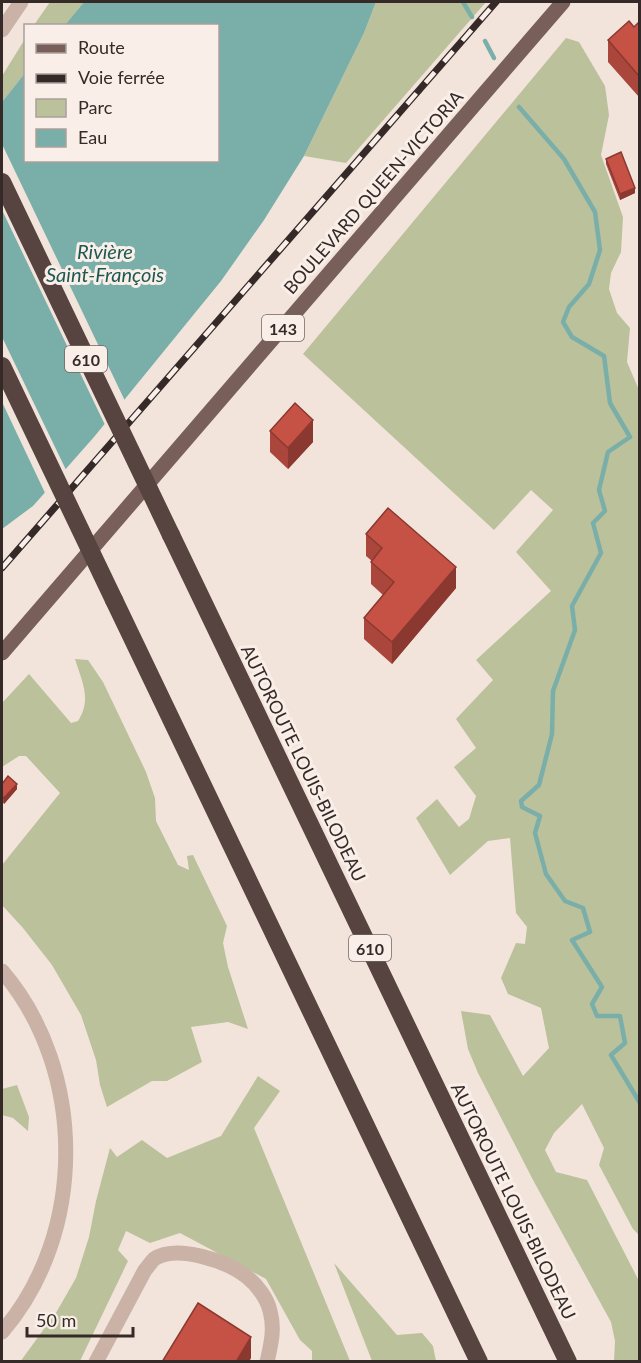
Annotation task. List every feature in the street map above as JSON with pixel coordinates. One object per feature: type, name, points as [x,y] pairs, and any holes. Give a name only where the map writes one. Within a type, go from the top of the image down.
[{"type":"highway","name":"AUTOROUTE LOUIS-BILODEAU","points":[[2,182],[568,1362]]},
{"type":"highway","points":[[2,366],[479,1362]]},
{"type":"main road","name":"BOULEVARD QUEEN-VICTORIA","points":[[2,652],[562,2]]},
{"type":"street","points":[[2,30],[21,2]]},
{"type":"street","points":[[2,971],[20,996],[45,1043],[60,1094],[66,1148],[62,1201],[48,1252],[25,1300],[2,1332]]},
{"type":"street","points":[[96,1362],[145,1270],[154,1260],[167,1254],[180,1253],[212,1259],[231,1267],[246,1276],[257,1287],[270,1310],[272,1322],[273,1332],[267,1362]]},
{"type":"green space","points":[[50,2],[84,2],[66,24],[35,24]]},
{"type":"green space","points":[[376,2],[486,2],[346,163],[304,156],[364,33]]},
{"type":"green space","points":[[566,38],[579,42],[605,86],[609,115],[601,155],[623,217],[621,252],[611,273],[609,289],[617,313],[630,328],[627,362],[639,390],[639,1235],[633,1229],[599,1165],[604,1148],[582,1104],[554,1133],[545,1150],[556,1172],[587,1180],[639,1281],[639,1361],[614,1361],[615,1341],[611,1322],[533,1180],[468,1049],[461,1011],[490,1015],[523,1076],[549,1048],[541,1008],[508,994],[501,978],[516,943],[525,944],[527,927],[516,913],[510,838],[488,841],[450,875],[416,818],[437,799],[459,827],[469,819],[476,796],[454,767],[476,748],[456,719],[493,680],[476,660],[551,591],[516,552],[553,510],[531,490],[494,530],[303,354]]},
{"type":"green space","points":[[24,41],[24,74],[2,102],[2,76]]},
{"type":"green space","points":[[75,659],[88,660],[103,682],[146,772],[155,798],[156,821],[178,865],[189,870],[187,856],[193,855],[227,926],[223,943],[228,967],[248,1029],[228,1022],[191,1027],[202,1062],[167,1081],[152,1081],[107,1107],[100,1085],[96,1060],[81,1015],[52,965],[2,905],[2,865],[60,793],[26,756],[19,756],[2,767],[2,703],[29,674],[71,723],[78,721],[85,698]]},
{"type":"green space","points":[[258,1076],[280,1091],[254,1128],[350,1361],[312,1361],[312,1351],[300,1340],[266,1279],[180,1233],[150,1243],[126,1231],[118,1250],[128,1261],[80,1361],[20,1362],[57,1311],[76,1278],[89,1237],[110,1148],[117,1157],[142,1140],[167,1158],[221,1136]]},
{"type":"green space","points":[[17,1085],[29,1117],[28,1131],[13,1118],[2,1115],[2,1089]]},
{"type":"green space","points":[[334,1263],[397,1335],[422,1333],[433,1346],[436,1361],[372,1361]]},
{"type":"water","name":"Rivière Saint-François","points":[[84,2],[376,2],[364,33],[304,156],[264,220],[221,281],[94,437],[33,506],[2,529],[2,102],[24,74],[24,162],[219,162],[219,24],[66,24]]},
{"type":"pier","points":[[2,144],[126,403],[106,427],[2,210]]},
{"type":"pier","points":[[2,337],[67,472],[46,495],[2,402]]},
{"type":"building","points":[[629,21],[634,27],[639,22],[639,76],[608,40]]},
{"type":"building","points":[[621,152],[635,188],[620,194],[606,159]]},
{"type":"building","points":[[295,403],[313,420],[288,448],[270,431]]},
{"type":"building","points":[[388,508],[456,567],[392,642],[364,618],[394,582],[371,562],[382,548],[366,534]]},
{"type":"building","points":[[8,776],[17,784],[4,798],[2,784]]},
{"type":"building","points":[[198,1303],[251,1337],[236,1362],[162,1362]]},
{"type":"waterway","points":[[463,2],[472,17]]},
{"type":"waterway","points":[[485,41],[494,58]]},
{"type":"waterway","points":[[519,107],[564,159],[595,212],[600,250],[589,284],[569,307],[563,322],[572,337],[604,356],[610,403],[630,437],[608,452],[599,490],[605,511],[593,523],[601,553],[572,606],[575,630],[553,691],[552,734],[539,785],[521,801],[522,807],[540,816],[535,833],[546,874],[565,901],[583,908],[590,932],[572,940],[602,987],[592,1004],[597,1016],[620,1016],[625,1043],[611,1055],[640,1103]]},
{"type":"railway","points":[[2,568],[496,2]]}]
